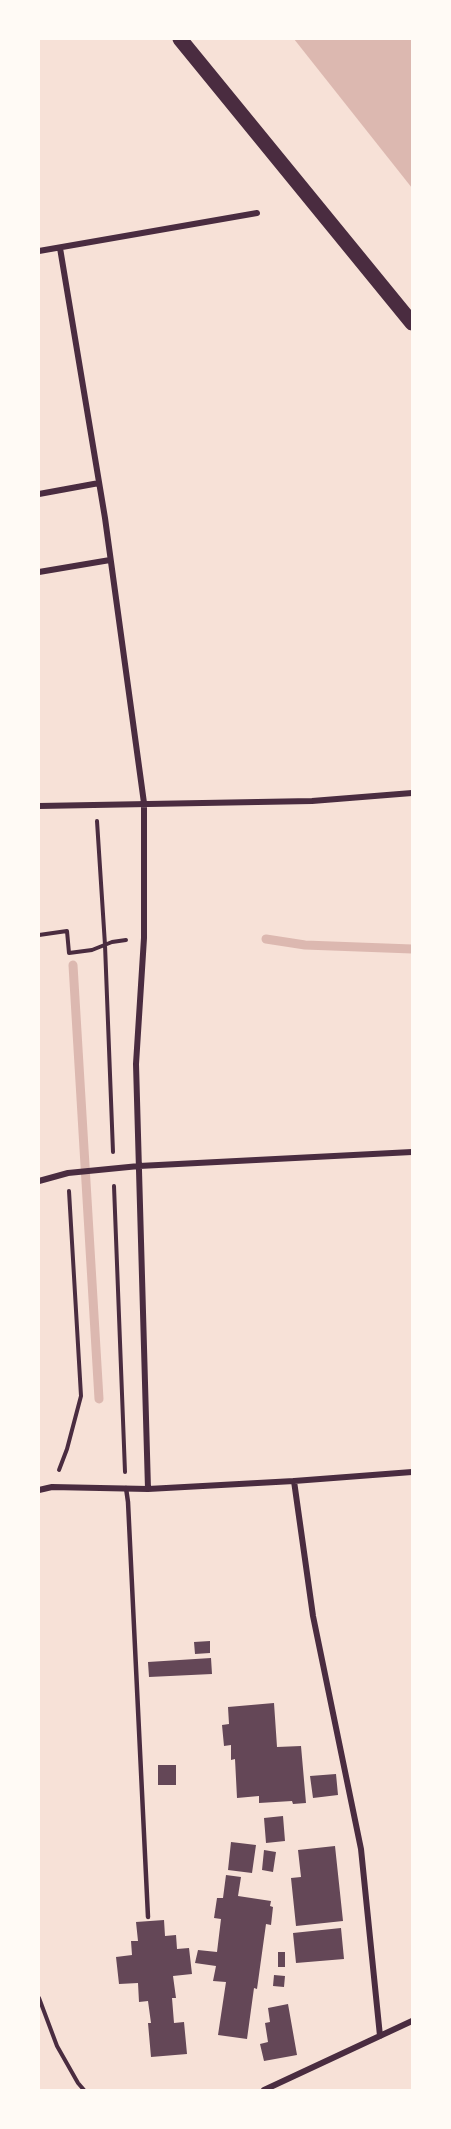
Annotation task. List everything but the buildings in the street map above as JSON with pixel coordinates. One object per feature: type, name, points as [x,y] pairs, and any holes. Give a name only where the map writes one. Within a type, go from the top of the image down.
[{"type":"main road","points":[[180,39],[412,323]]},
{"type":"street","points":[[39,251],[257,213]]},
{"type":"street","points":[[60,248],[99,483],[144,803],[144,938],[136,1064],[148,1489]]},
{"type":"street","points":[[39,494],[99,483]]},
{"type":"street","points":[[39,572],[110,560]]},
{"type":"street","points":[[39,806],[312,801],[412,794]]},
{"type":"street","points":[[39,1181],[68,1173],[113,1168],[412,1152]]},
{"type":"street","points":[[39,1490],[52,1486],[148,1489],[412,1472]]},
{"type":"street","points":[[294,1481],[313,1616],[362,1849],[380,2036]]},
{"type":"street","points":[[264,2090],[412,2021]]},
{"type":"lane","points":[[126,1488],[148,1917]]},
{"type":"path","points":[[96,805],[105,945],[126,1488]]},
{"type":"path","points":[[39,934],[67,931],[69,952],[92,950],[112,942],[144,938]]},
{"type":"path","points":[[52,1486],[67,1449],[81,1396],[68,1173]]},
{"type":"path","points":[[39,1998],[57,2046],[84,2090]]},
{"type":"shaded area","points":[[294,39],[412,39],[412,188]]},
{"type":"waterway","points":[[266,939],[305,945],[412,949]]},
{"type":"waterway","points":[[73,965],[99,1399]]}]
